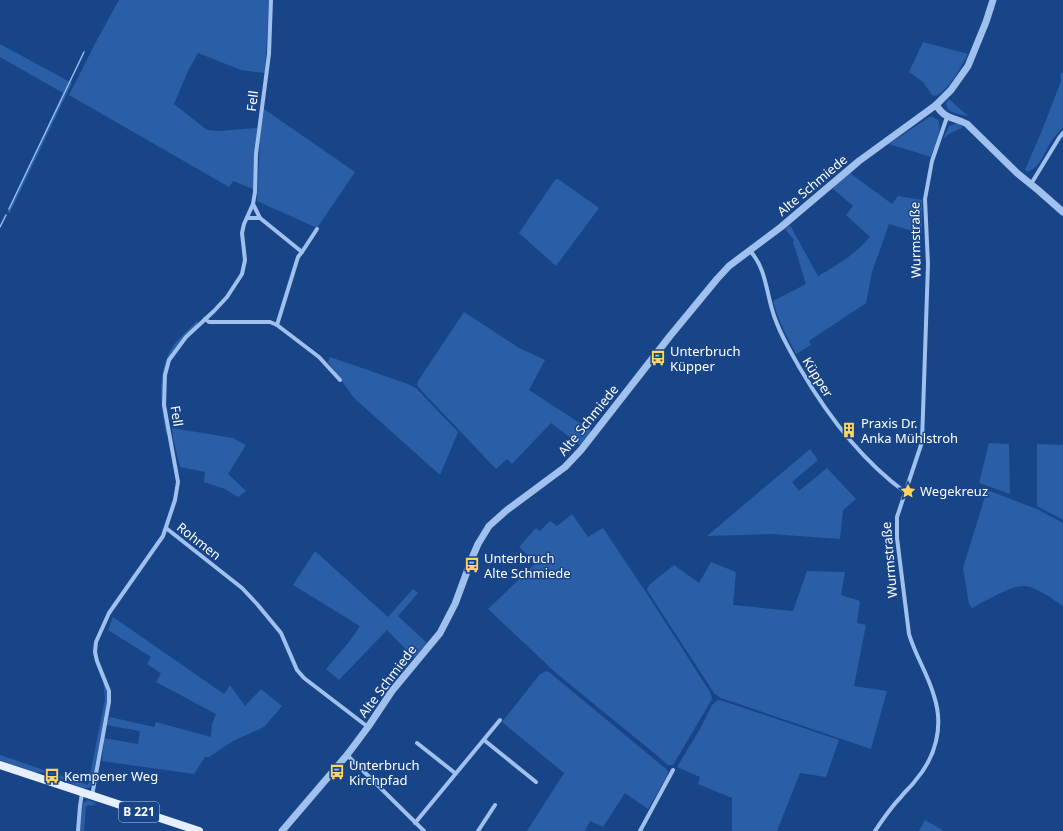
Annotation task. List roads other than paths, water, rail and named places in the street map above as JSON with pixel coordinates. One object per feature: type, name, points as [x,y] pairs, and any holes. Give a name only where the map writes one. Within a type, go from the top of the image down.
[{"type":"main road","name":"B 221","points":[[0,765],[199,831]]},
{"type":"street","name":"Fell","points":[[166,528],[175,500],[178,482],[164,405],[165,375],[169,360],[186,337],[227,297],[242,274],[245,260],[242,234],[244,224],[253,204],[256,154],[268,54],[270,0]]},
{"type":"street","name":"Alte Schmiede","points":[[282,831],[346,755],[392,691],[440,633],[454,604],[475,551],[489,526],[507,510],[565,467],[581,450],[653,358],[729,266],[781,227],[859,161],[936,105],[951,90],[968,66],[986,22],[992,0]]},
{"type":"street","points":[[936,105],[941,113],[947,117],[967,124],[1017,173],[1063,212]]},
{"type":"street","name":"Wurmstraße","points":[[875,831],[891,808],[916,780],[927,764],[932,755],[937,739],[938,715],[934,696],[930,683],[912,645],[906,621],[897,538],[897,517],[922,442],[928,264],[925,200],[932,161],[947,117]]},
{"type":"street","points":[[1031,184],[1063,133]]},
{"type":"street","name":"Fell","points":[[253,204],[260,218],[302,252]]},
{"type":"street","points":[[248,218],[260,218]]},
{"type":"street","points":[[277,325],[298,257],[317,229]]},
{"type":"street","name":"Küpper","points":[[750,251],[760,265],[775,320],[788,348],[813,390],[837,424],[872,465],[905,492]]},
{"type":"street","points":[[205,319],[209,322],[270,322],[277,325],[319,357],[340,380]]},
{"type":"street","name":"Rohmen","points":[[92,796],[109,702],[109,691],[95,652],[96,642],[109,613],[163,536],[166,528],[242,588],[281,633],[297,670],[304,678],[368,726]]},
{"type":"street","points":[[415,823],[500,720]]},
{"type":"street","points":[[484,740],[536,782]]},
{"type":"street","points":[[417,742],[455,773]]},
{"type":"street","points":[[346,755],[424,831]]},
{"type":"street","points":[[640,831],[673,770]]},
{"type":"street","points":[[78,831],[82,793]]},
{"type":"street","points":[[478,831],[495,805]]},
{"type":"waterway","points":[[9,209],[84,52]]},
{"type":"waterway","points":[[0,227],[6,215]]},
{"type":"place","name":"Unterbruch Küpper","points":[[658,358]]},
{"type":"place","name":"Praxis Dr. Anka Mühlstroh","points":[[849,430]]},
{"type":"place","name":"Wegekreuz","points":[[908,491]]},
{"type":"place","name":"Unterbruch Alte Schmiede","points":[[472,565]]},
{"type":"place","name":"Unterbruch Kirchpfad","points":[[337,772]]},
{"type":"place","name":"Kempener Weg","points":[[52,776]]}]
